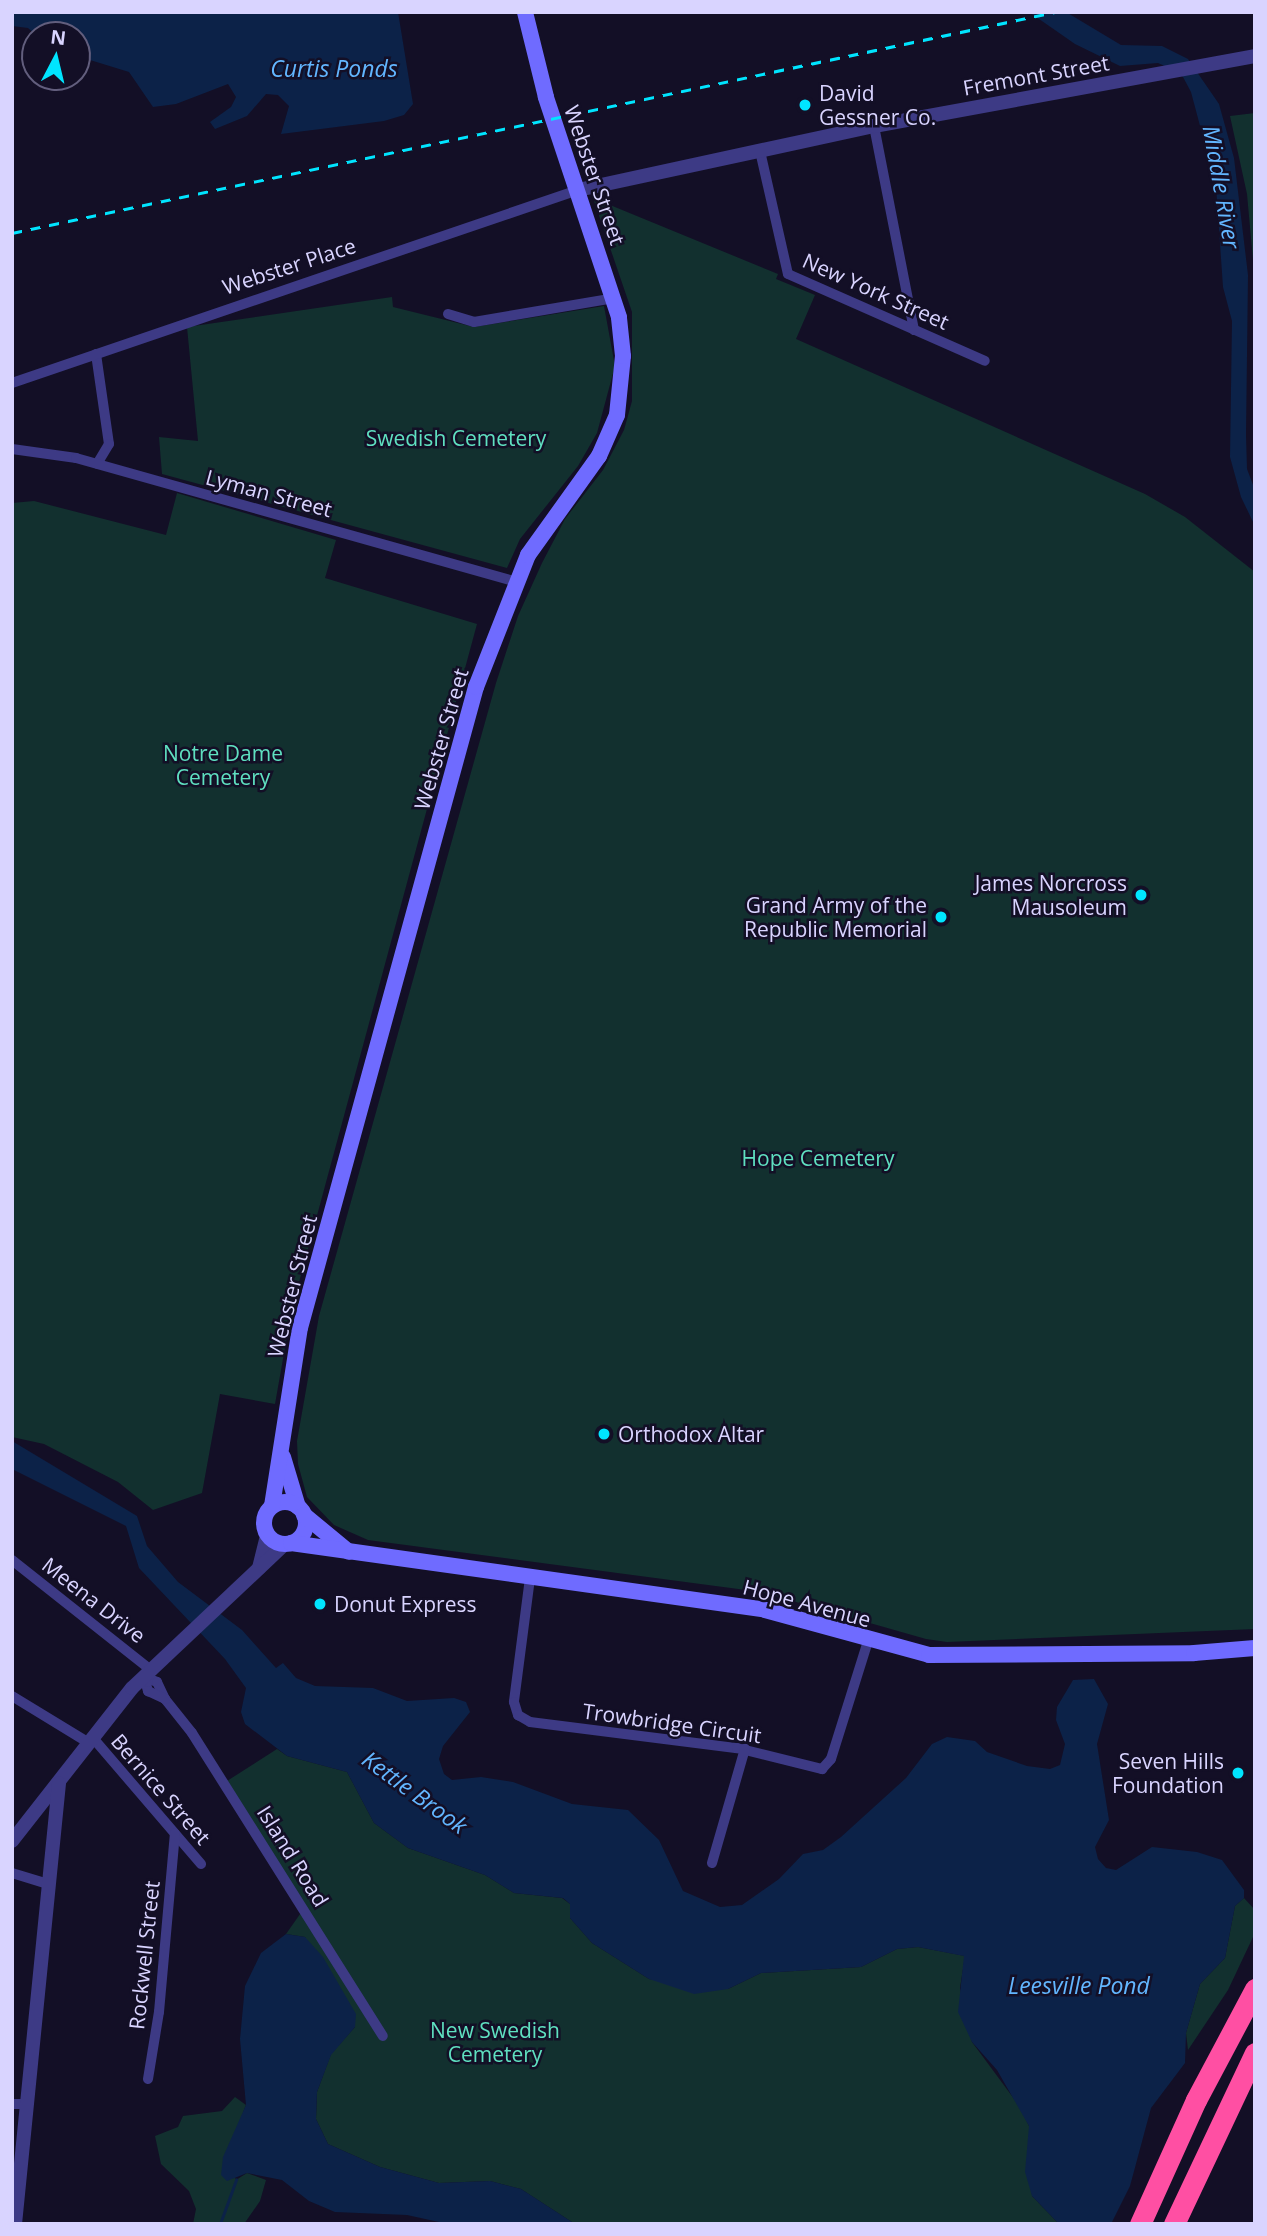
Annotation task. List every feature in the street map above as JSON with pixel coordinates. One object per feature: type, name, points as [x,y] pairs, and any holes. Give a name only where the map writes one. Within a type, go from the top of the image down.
[{"type":"highway","points":[[1140,2224],[1188,2117],[1255,1989]]},
{"type":"highway","points":[[1174,2224],[1255,2053]]},
{"type":"main road","name":"Webster Street","points":[[272,1506],[300,1328],[476,687],[516,582],[538,537],[599,456],[612,429],[623,356],[614,298],[524,12]]},
{"type":"main road","points":[[282,1444],[301,1511],[304,1532],[288,1544],[267,1535],[264,1520],[272,1506],[282,1502],[301,1511],[349,1552]]},
{"type":"main road","name":"Hope Avenue","points":[[288,1544],[765,1610],[869,1641],[951,1657],[1255,1647]]},
{"type":"street","name":"Fremont Street","points":[[578,190],[874,126],[1255,56]]},
{"type":"street","points":[[874,126],[914,330]]},
{"type":"street","name":"New York Street","points":[[760,151],[788,274],[985,361]]},
{"type":"street","name":"Webster Place","points":[[12,383],[578,190]]},
{"type":"street","points":[[448,314],[474,322],[614,298]]},
{"type":"street","points":[[96,354],[109,444],[97,464]]},
{"type":"street","name":"Lyman Street","points":[[12,449],[97,464],[516,582]]},
{"type":"street","points":[[259,1568],[267,1535]]},
{"type":"street","points":[[12,1841],[148,1674],[227,1604],[259,1568],[288,1544]]},
{"type":"street","name":"Meena Drive","points":[[12,1560],[148,1674]]},
{"type":"street","name":"Trowbridge Circuit","points":[[530,1578],[514,1702],[523,1720],[745,1749],[807,1768],[826,1767],[869,1641]]},
{"type":"street","name":"Island Road","points":[[148,1674],[148,1691],[165,1699],[192,1733],[383,2036]]},
{"type":"street","name":"Bernice Street","points":[[12,1696],[91,1741],[201,1864]]},
{"type":"street","points":[[712,1863],[745,1749]]},
{"type":"street","points":[[15,2224],[19,2104],[59,1783]]},
{"type":"street","name":"Rockwell Street","points":[[148,2078],[159,2012],[175,1835]]},
{"type":"street","points":[[12,1873],[48,1884]]},
{"type":"green space","points":[[1255,113],[1255,282],[1247,194],[1230,116]]},
{"type":"green space","name":"Hope Cemetery","points":[[593,198],[778,274],[776,279],[815,295],[796,339],[1145,494],[1185,517],[1255,572],[1255,1629],[947,1642],[926,1639],[761,1592],[368,1540],[334,1525],[307,1497],[298,1464],[297,1441],[319,1316],[496,683],[518,616],[542,563],[565,519],[603,470],[624,430],[632,401],[632,312]]},
{"type":"green space","name":"Swedish Cemetery","points":[[392,297],[393,307],[474,327],[604,306],[615,366],[597,433],[578,466],[520,539],[507,568],[162,474],[159,437],[198,441],[187,327]]},
{"type":"green space","name":"Notre Dame Cemetery","points":[[177,493],[336,540],[325,578],[477,624],[292,1308],[275,1404],[220,1394],[202,1493],[153,1510],[118,1482],[44,1444],[12,1437],[12,503],[34,501],[166,535]]},
{"type":"green space","name":"New Swedish Cemetery","points":[[277,1749],[287,1756],[347,1772],[374,1823],[408,1848],[485,1875],[514,1893],[562,1898],[570,1904],[570,1918],[592,1943],[649,1979],[728,1989],[761,1973],[861,1967],[897,1949],[918,1947],[965,1956],[960,1988],[972,2042],[1020,2107],[1029,2126],[1032,2196],[1059,2224],[575,2224],[521,2189],[490,2181],[439,2183],[380,2167],[328,2144],[316,2119],[317,2092],[331,2054],[355,2027],[305,1937],[286,1934],[305,1907],[227,1781]]},
{"type":"green space","points":[[1244,1898],[1255,1910],[1253,1937],[1228,1990],[1188,2050],[1186,2033],[1200,1984],[1225,1958],[1235,1906]]},
{"type":"green space","points":[[235,2097],[246,2105],[227,2154],[236,2180],[247,2173],[266,2180],[260,2201],[244,2224],[193,2224],[196,2209],[189,2191],[161,2164],[155,2136],[178,2127],[183,2116],[222,2111]]},
{"type":"water","name":"Curtis Ponds","points":[[12,12],[398,12],[413,104],[404,115],[384,121],[281,134],[289,106],[278,95],[266,94],[247,116],[215,129],[210,122],[231,107],[236,97],[228,84],[176,104],[153,107],[129,72],[91,60],[91,21],[21,21],[21,27],[12,26]]},
{"type":"water","name":"Middle River","points":[[1029,12],[1066,12],[1121,45],[1162,46],[1188,59],[1219,104],[1234,158],[1248,275],[1246,435],[1247,469],[1255,490],[1255,526],[1241,497],[1230,457],[1232,321],[1223,287],[1216,186],[1191,92],[1183,77],[1167,67],[1158,63],[1120,66],[1075,44]]},
{"type":"water","name":"Leesville Pond","points":[[12,1441],[137,1516],[147,1546],[178,1582],[242,1630],[276,1668],[283,1663],[296,1678],[315,1686],[373,1688],[407,1701],[454,1698],[466,1702],[470,1712],[443,1746],[439,1759],[444,1774],[452,1780],[481,1777],[513,1782],[572,1804],[628,1810],[659,1840],[683,1891],[720,1907],[742,1905],[779,1879],[803,1854],[823,1850],[841,1837],[906,1778],[932,1744],[947,1737],[975,1741],[987,1752],[1027,1766],[1050,1769],[1060,1765],[1065,1744],[1056,1720],[1057,1707],[1073,1680],[1094,1679],[1108,1704],[1097,1744],[1109,1820],[1095,1847],[1098,1859],[1106,1868],[1116,1870],[1152,1847],[1197,1852],[1222,1860],[1244,1890],[1244,1898],[1235,1906],[1225,1958],[1200,1984],[1186,2033],[1185,2063],[1151,2108],[1130,2186],[1111,2224],[1059,2224],[1032,2196],[1025,2172],[1029,2126],[997,2070],[972,2042],[958,2012],[964,1956],[918,1947],[897,1949],[861,1967],[761,1973],[728,1989],[694,1994],[649,1979],[592,1943],[570,1918],[570,1904],[563,1898],[514,1893],[485,1875],[408,1848],[374,1823],[347,1772],[287,1756],[245,1724],[241,1712],[246,1688],[225,1659],[139,1568],[126,1526],[12,1469]]},
{"type":"water","points":[[286,1934],[305,1937],[323,1957],[356,2014],[355,2027],[331,2055],[317,2092],[316,2119],[328,2144],[380,2167],[439,2183],[490,2181],[521,2189],[575,2224],[448,2224],[407,2215],[335,2212],[309,2201],[282,2180],[247,2173],[227,2181],[221,2175],[223,2157],[246,2105],[240,2039],[245,1986],[261,1953]]},
{"type":"waterway","points":[[220,2224],[236,2180]]},
{"type":"railway","points":[[12,233],[1055,12]]},
{"type":"place","name":"David Gessner Co.","points":[[805,105]]},
{"type":"place","name":"James Norcross Mausoleum","points":[[1141,895]]},
{"type":"place","name":"Grand Army of the Republic Memorial","points":[[941,917]]},
{"type":"place","name":"Orthodox Altar","points":[[604,1434]]},
{"type":"place","name":"Donut Express","points":[[320,1604]]},
{"type":"place","name":"Seven Hills Foundation","points":[[1238,1773]]},
{"type":"water label","name":"Kettle Brook","points":[[415,1792]]}]
